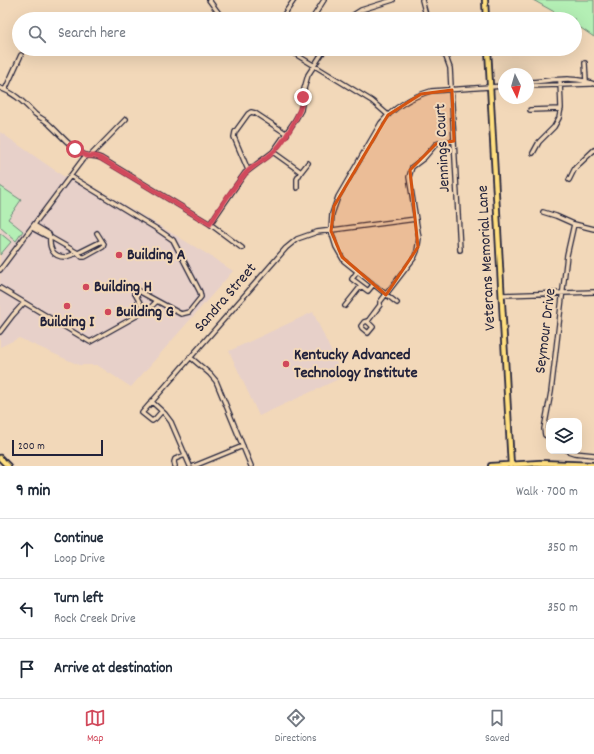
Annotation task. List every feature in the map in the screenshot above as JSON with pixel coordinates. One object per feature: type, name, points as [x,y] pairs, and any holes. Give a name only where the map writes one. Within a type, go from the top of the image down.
[{"type":"main road","points":[[484,0],[485,12]]},
{"type":"main road","name":"Veterans Memorial Lane","points":[[488,56],[511,465]]},
{"type":"main road","points":[[0,458],[8,466]]},
{"type":"main road","points":[[491,466],[540,463],[594,465]]},
{"type":"street","points":[[210,0],[218,12]]},
{"type":"street","points":[[286,12],[294,0]]},
{"type":"street","points":[[316,12],[324,0]]},
{"type":"street","points":[[358,12],[393,0]]},
{"type":"street","points":[[423,0],[426,12]]},
{"type":"street","points":[[5,90],[21,56]]},
{"type":"street","points":[[300,56],[375,104],[388,115]]},
{"type":"street","points":[[210,224],[248,170],[273,152],[287,134],[300,110],[306,82],[320,56]]},
{"type":"street","name":"Jennings Court","points":[[445,56],[450,64],[452,90],[460,250]]},
{"type":"street","points":[[585,63],[586,80]]},
{"type":"street","points":[[534,153],[539,142],[556,124],[559,118],[561,109],[560,80]]},
{"type":"street","points":[[534,82],[586,80],[594,84]]},
{"type":"street","points":[[534,86],[594,84]]},
{"type":"street","points":[[397,304],[344,261],[339,254],[331,231],[332,214],[338,197],[376,131],[388,115],[403,103],[421,94],[431,92],[498,86]]},
{"type":"street","points":[[0,88],[11,92],[38,116],[50,124],[69,144],[89,156],[100,158],[210,224],[242,248]]},
{"type":"street","points":[[530,110],[561,109]]},
{"type":"street","points":[[248,170],[234,137],[235,132],[248,114],[251,112],[255,113],[287,134]]},
{"type":"street","points":[[0,270],[83,159],[97,150],[126,119]]},
{"type":"street","points":[[367,322],[380,305],[380,302],[411,262],[417,251],[419,238],[409,177],[410,170],[415,164],[424,158],[436,144],[442,142],[454,142]]},
{"type":"street","points":[[569,180],[575,168],[594,150]]},
{"type":"street","points":[[273,152],[301,172]]},
{"type":"street","points":[[296,188],[301,172],[308,163]]},
{"type":"street","points":[[70,176],[173,240],[201,296],[189,312],[178,314],[135,289],[134,292],[145,312]]},
{"type":"street","points":[[543,212],[574,224],[594,229]]},
{"type":"street","name":"Sandra Street","points":[[162,411],[152,421],[142,414],[142,411],[289,244],[306,235],[416,219]]},
{"type":"street","name":"Seymour Drive","points":[[546,418],[550,397],[567,255],[574,224]]},
{"type":"street","points":[[33,226],[49,234],[50,237],[82,257],[85,257],[104,246],[97,233]]},
{"type":"street","points":[[50,237],[50,247],[53,252],[60,256],[78,254],[102,241]]},
{"type":"street","points":[[72,250],[72,255]]},
{"type":"street","points":[[357,272],[352,279],[368,291],[373,285]]},
{"type":"street","points":[[345,306],[361,286]]},
{"type":"street","points":[[0,288],[90,342],[145,312],[157,301]]},
{"type":"street","points":[[502,295],[594,292]]},
{"type":"street","points":[[0,332],[24,303]]},
{"type":"street","points":[[190,357],[216,381],[251,466]]},
{"type":"street","points":[[151,401],[171,422],[190,466]]},
{"type":"street","name":"Seymour Drive","points":[[546,418],[544,429],[546,436]]},
{"type":"street","points":[[194,466],[243,446]]},
{"type":"street","points":[[582,454],[594,455]]},
{"type":"street","points":[[175,466],[175,459],[185,455]]},
{"type":"highlighted area","points":[[452,90],[454,141],[436,144],[410,170],[418,247],[386,295],[342,257],[331,231],[334,206],[388,115],[421,94]]},
{"type":"shaded area","points":[[0,132],[66,178],[0,265]]},
{"type":"shaded area","points":[[72,174],[233,271],[131,387],[97,365],[79,365],[19,338],[0,347],[0,271]]},
{"type":"shaded area","name":"Kentucky Advanced Technology Institute","points":[[313,312],[343,377],[259,416],[229,351]]},
{"type":"green space","points":[[533,0],[594,0],[594,37],[582,29],[582,12],[554,12]]},
{"type":"green space","points":[[0,186],[21,200],[8,219],[23,231],[16,241],[0,227]]},
{"type":"green space","points":[[0,233],[11,242],[0,255]]},
{"type":"place","name":"Building A","points":[[119,255]]},
{"type":"place","name":"Building H","points":[[86,287]]},
{"type":"place","name":"Building I","points":[[67,306]]},
{"type":"place","name":"Building G","points":[[108,312]]},
{"type":"place","name":"Kentucky Advanced Technology Institute","points":[[286,364]]},
{"type":"route","points":[[75,149],[87,156],[95,156],[100,158],[210,224],[246,173],[270,155],[287,134],[297,117],[303,97]]}]
